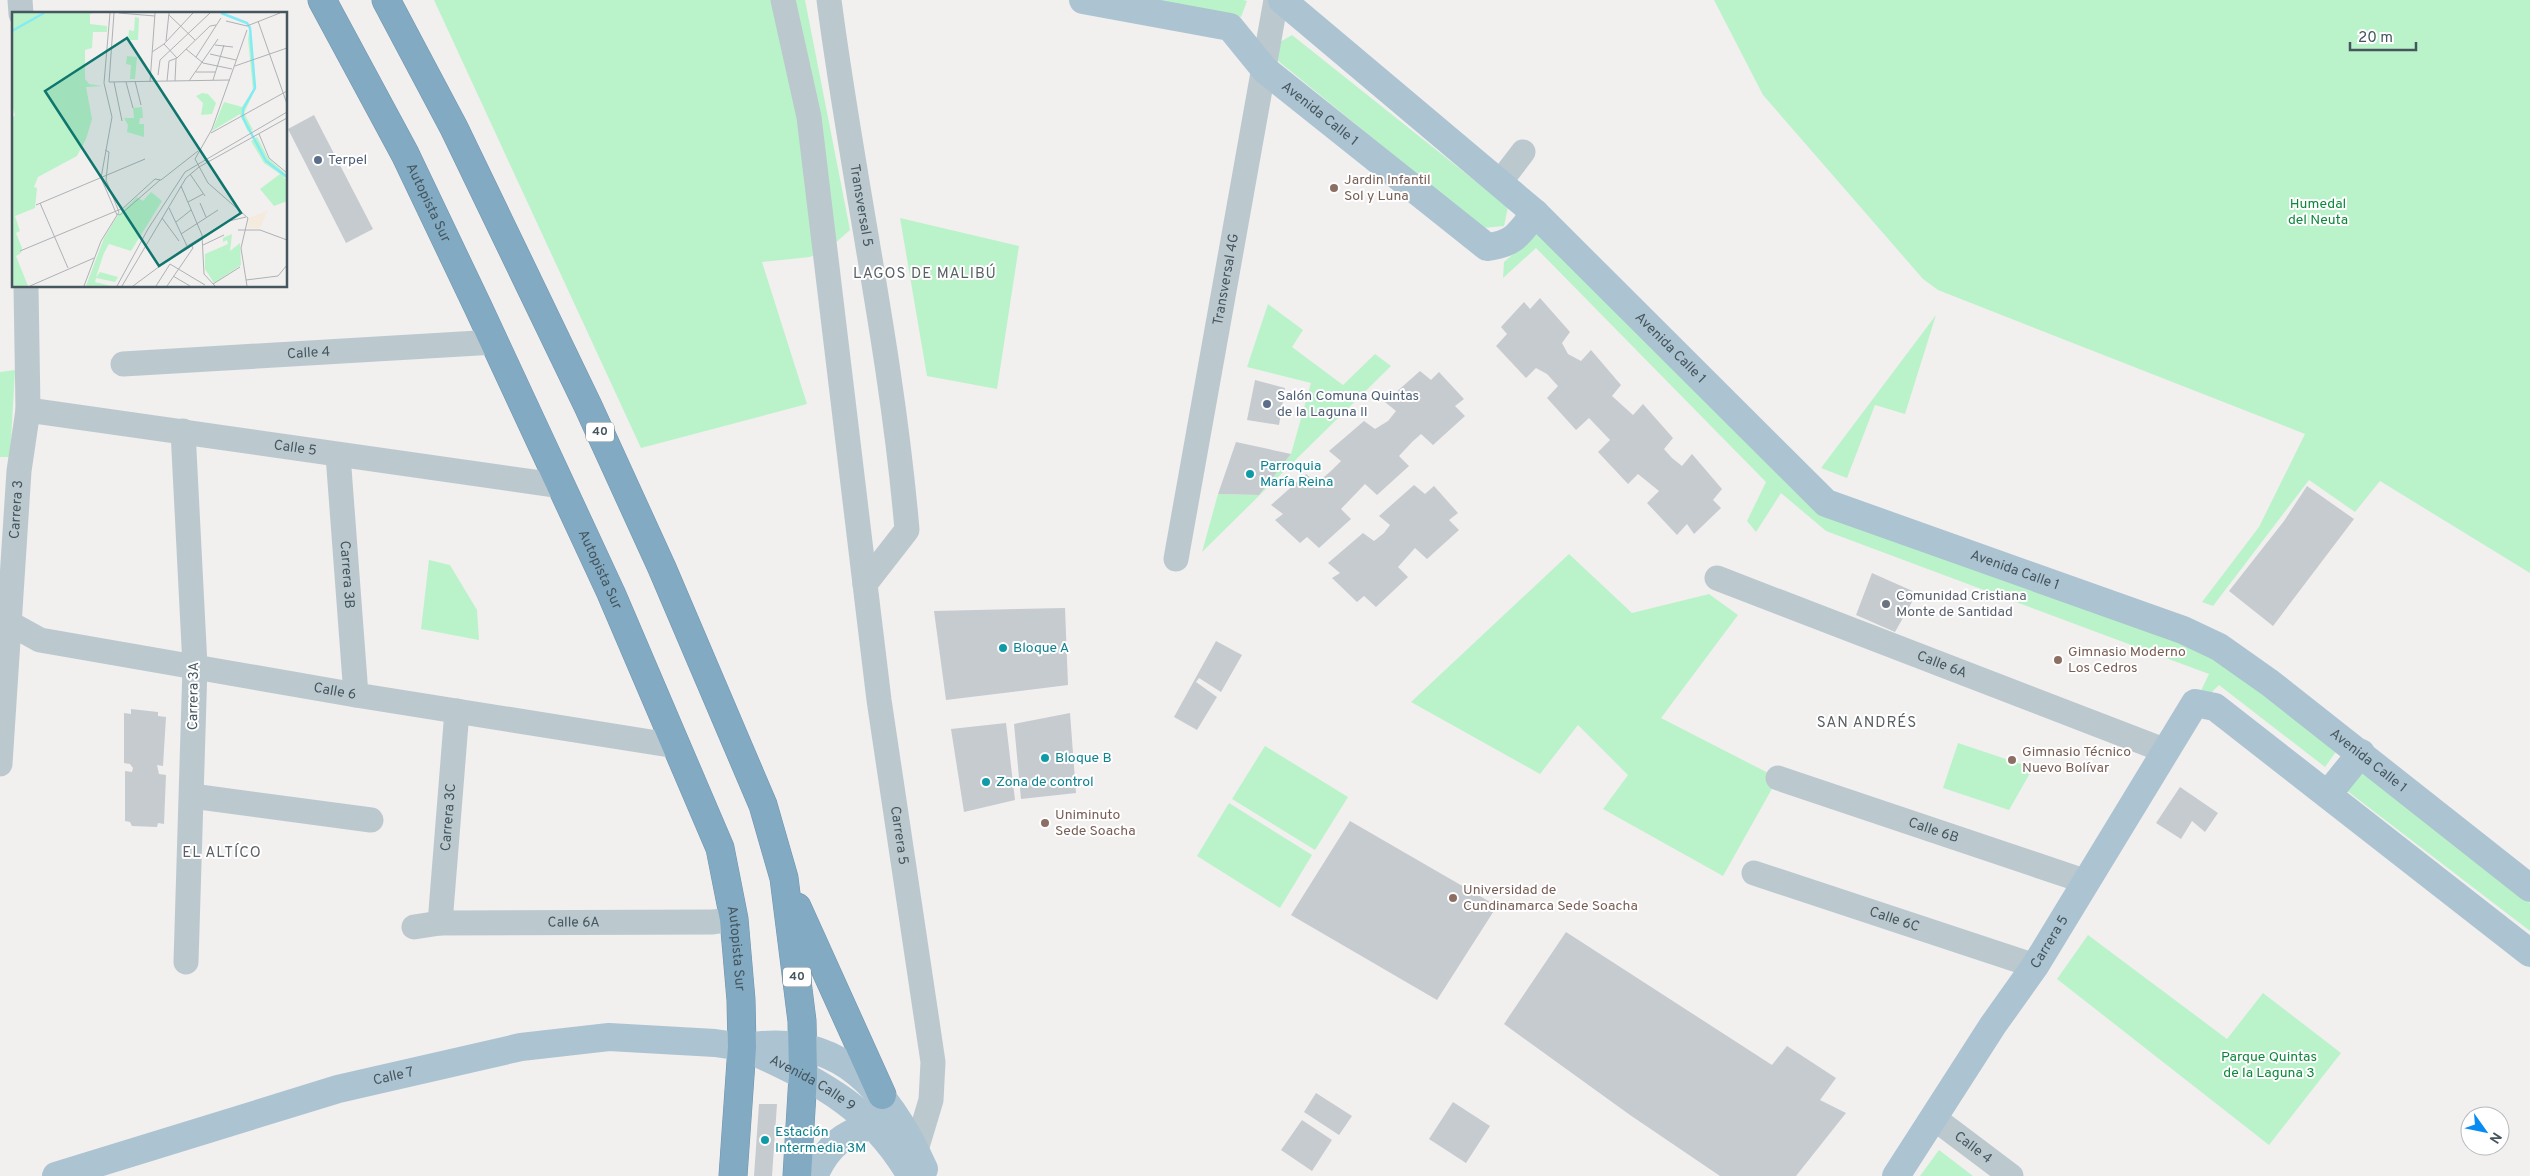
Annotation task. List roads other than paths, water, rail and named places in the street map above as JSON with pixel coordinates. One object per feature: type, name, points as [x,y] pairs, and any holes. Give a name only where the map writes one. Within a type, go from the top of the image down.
[{"type":"highway","name":"Autopista Sur","points":[[322,0],[405,154],[495,342],[612,593],[720,848],[734,919],[741,1000],[742,1047],[733,1176]]},
{"type":"highway","name":"40","points":[[386,0],[454,128],[588,406],[662,568],[760,796],[784,878],[802,1012],[804,1076],[797,1176]]},
{"type":"highway","points":[[784,878],[882,1094]]},
{"type":"main road","name":"Avenida Calle 1","points":[[1083,0],[1230,27],[1265,70],[1487,247],[1505,245],[1519,234],[1535,213]]},
{"type":"main road","name":"Avenida Calle 1","points":[[1282,0],[1535,213],[1826,503],[2183,630],[2210,642],[2265,679],[2530,888]]},
{"type":"main road","name":"Carrera 5","points":[[1896,1176],[1993,1025],[2035,966],[2195,703],[2215,707],[2328,794]]},
{"type":"main road","points":[[2361,753],[2328,794],[2530,953]]},
{"type":"main road","name":"Calle 7","points":[[56,1176],[338,1089],[521,1047],[609,1037],[673,1040],[742,1047]]},
{"type":"main road","name":"Avenida Calle 9","points":[[742,1047],[783,1044],[803,1047],[838,1060],[854,1069],[882,1094],[914,1163]]},
{"type":"main road","name":"Avenida Calle 9","points":[[742,1047],[804,1076],[844,1098],[928,1176]]},
{"type":"main road","points":[[814,1176],[822,1157],[836,1142],[851,1132],[874,1124]]},
{"type":"street","name":"Carrera 5","points":[[783,0],[809,117],[879,700],[933,1062],[931,1100],[914,1163]]},
{"type":"street","name":"Transversal 5","points":[[829,0],[844,109],[884,342],[901,468],[906,530],[865,584]]},
{"type":"street","name":"Transversal 4G","points":[[1176,559],[1276,0]]},
{"type":"street","points":[[1500,182],[1523,152]]},
{"type":"street","name":"Carrera 3","points":[[0,764],[9,471],[28,410],[26,288]]},
{"type":"street","name":"Calle 4","points":[[123,364],[495,342]]},
{"type":"street","name":"Calle 5","points":[[28,410],[562,486]]},
{"type":"street","name":"Carrera 3A","points":[[183,431],[195,666],[186,962]]},
{"type":"street","name":"Carrera 3B","points":[[338,455],[356,695]]},
{"type":"street","name":"Calle 6A","points":[[1717,578],[2166,751]]},
{"type":"street","name":"Calle 6","points":[[4,620],[40,640],[356,695],[676,746]]},
{"type":"street","name":"Carrera 3C","points":[[440,922],[457,711]]},
{"type":"street","name":"Calle 6B","points":[[1778,778],[2087,882]]},
{"type":"street","points":[[192,796],[371,820]]},
{"type":"street","name":"Calle 6C","points":[[1754,873],[2035,966]]},
{"type":"street","name":"Calle 6A","points":[[414,927],[440,922],[713,922],[734,919]]},
{"type":"street","name":"Calle 4","points":[[1934,1118],[2011,1176]]},
{"type":"place","name":"Terpel","points":[[318,160]]},
{"type":"place","name":"Jardin Infantil Sol y Luna","points":[[1334,188]]},
{"type":"place","name":"Salón Comuna Quintas de la Laguna II","points":[[1267,404]]},
{"type":"place","name":"Parroquia María Reina","points":[[1250,474]]},
{"type":"place","name":"Comunidad Cristiana Monte de Santidad","points":[[1886,604]]},
{"type":"place","name":"Bloque A","points":[[1003,648]]},
{"type":"place","name":"Gimnasio Moderno Los Cedros","points":[[2058,660]]},
{"type":"place","name":"Bloque B","points":[[1045,758]]},
{"type":"place","name":"Gimnasio Técnico Nuevo Bolívar","points":[[2012,760]]},
{"type":"place","name":"Zona de control","points":[[986,782]]},
{"type":"place","name":"Uniminuto Sede Soacha","points":[[1045,823]]},
{"type":"place","name":"Universidad de Cundinamarca Sede Soacha","points":[[1453,898]]},
{"type":"place","name":"Estación Intermedia 3M","points":[[765,1140]]},
{"type":"district","name":"LAGOS DE MALIBÚ","points":[[925,274]]},
{"type":"district","name":"SAN ANDRÉS","points":[[1867,723]]},
{"type":"district","name":"EL ALTÍCO","points":[[222,853]]},
{"type":"park label","name":"Humedal del Neuta","points":[[2318,212]]},
{"type":"park label","name":"Parque Quintas de la Laguna 3","points":[[2269,1066]]}]
